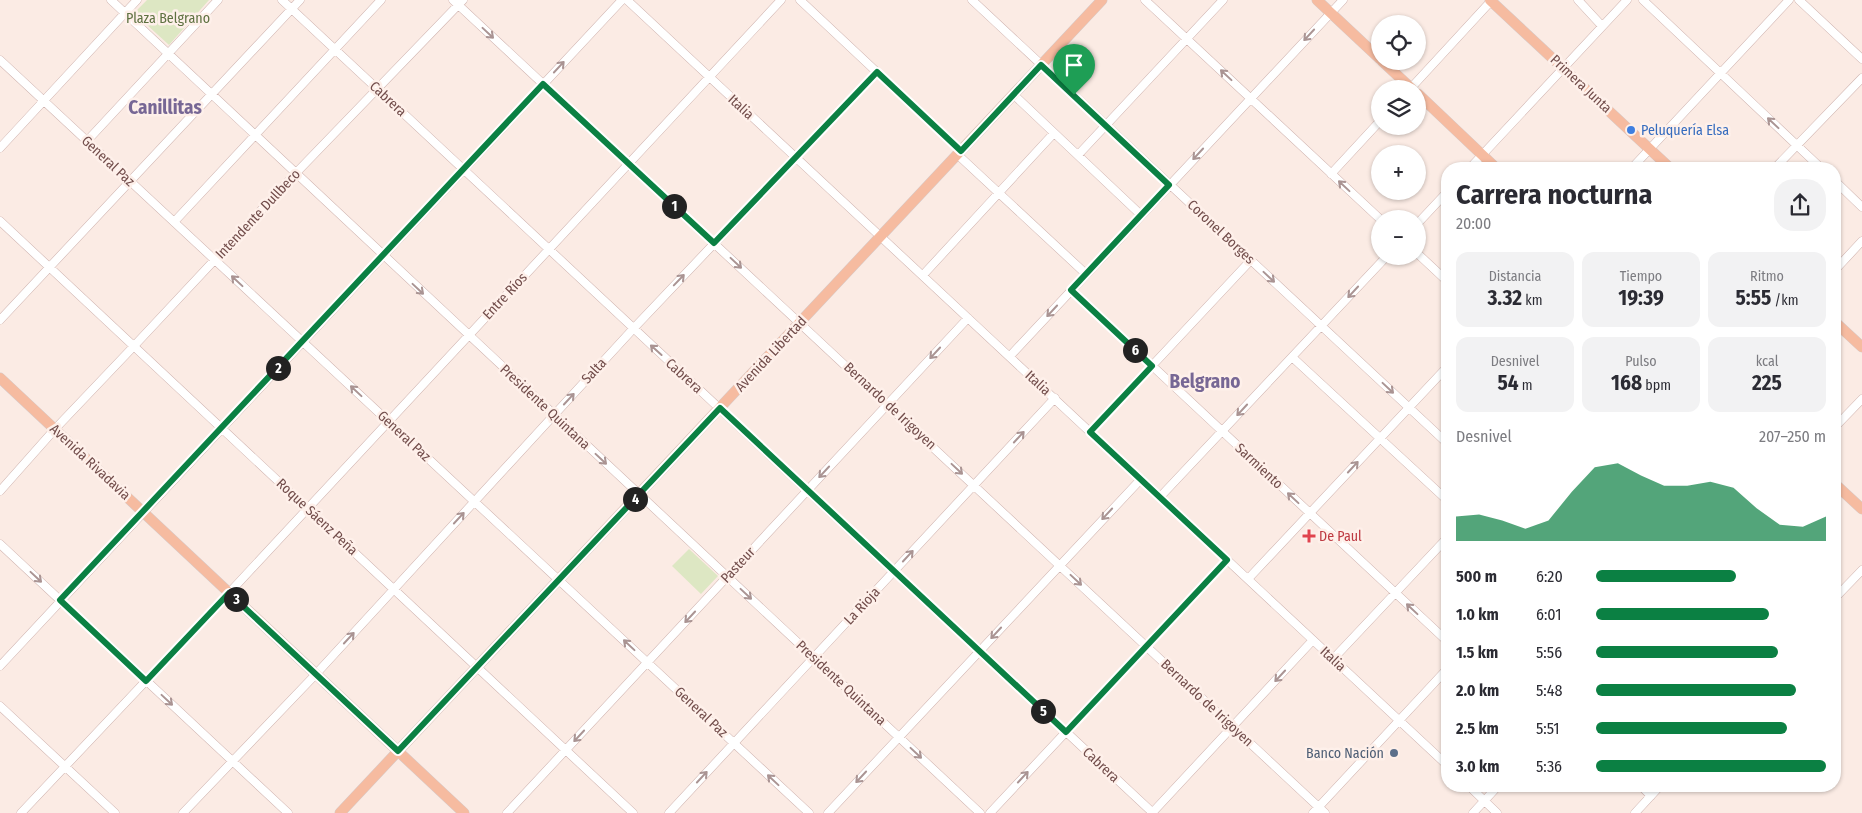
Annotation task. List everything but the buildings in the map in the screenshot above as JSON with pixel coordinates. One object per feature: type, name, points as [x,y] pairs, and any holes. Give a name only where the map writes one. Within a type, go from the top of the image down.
[{"type":"main road","name":"Avenida Libertad","points":[[340,813],[1102,0]]},
{"type":"main road","points":[[1317,0],[1371,51]]},
{"type":"main road","name":"Primera Junta","points":[[1491,0],[1664,162]]},
{"type":"main road","points":[[1391,70],[1402,80]]},
{"type":"main road","points":[[1426,103],[1490,162]]},
{"type":"main road","points":[[1841,328],[1862,347]]},
{"type":"main road","name":"Avenida Rivadavia","points":[[0,378],[464,813]]},
{"type":"main road","points":[[1841,490],[1862,509]]},
{"type":"street","name":"Presidente Quintana","points":[[110,0],[980,813]]},
{"type":"street","points":[[0,148],[137,0]]},
{"type":"street","points":[[86,141],[218,0]]},
{"type":"street","name":"Cabrera","points":[[282,0],[1152,813]]},
{"type":"street","points":[[0,320],[300,0]]},
{"type":"street","points":[[174,222],[381,0]]},
{"type":"street","points":[[0,666],[622,0]]},
{"type":"street","name":"Italia","points":[[627,0],[1441,759]]},
{"type":"street","name":"Entre Ríos","points":[[21,813],[308,509],[782,0]]},
{"type":"street","points":[[800,0],[877,72],[999,193],[1086,274]]},
{"type":"street","name":"Coronel Borges","points":[[972,0],[1441,438]]},
{"type":"street","points":[[1145,0],[1371,211]]},
{"type":"street","points":[[1078,155],[1223,0]]},
{"type":"street","points":[[1010,356],[1343,0]]},
{"type":"street","points":[[1421,80],[1491,0]]},
{"type":"street","points":[[1578,0],[1602,26]]},
{"type":"street","points":[[1475,162],[1627,0]]},
{"type":"street","points":[[1643,0],[1814,162]]},
{"type":"street","points":[[1638,162],[1789,0]]},
{"type":"street","points":[[1799,0],[1862,59]]},
{"type":"street","name":"Bernardo de Irigoyen","points":[[458,2],[543,84],[1325,813]]},
{"type":"street","name":"Intendente Dullbeco","points":[[0,491],[55,429],[458,2]]},
{"type":"street","name":"General Paz","points":[[0,60],[809,813]]},
{"type":"street","name":"Salta","points":[[183,813],[316,674],[633,328],[877,72]]},
{"type":"street","points":[[1780,162],[1862,78]]},
{"type":"street","points":[[1014,95],[1141,215]]},
{"type":"street","points":[[1332,174],[1371,131]]},
{"type":"street","points":[[923,275],[1054,133]]},
{"type":"street","points":[[1841,187],[1862,207]]},
{"type":"street","points":[[1426,214],[1441,198]]},
{"type":"street","name":"Roque Sáenz Peña","points":[[0,221],[633,813]]},
{"type":"street","points":[[1841,264],[1862,241]]},
{"type":"street","points":[[1090,432],[1251,260]]},
{"type":"street","points":[[1426,261],[1441,275]]},
{"type":"street","points":[[1160,498],[1379,265]]},
{"type":"street","name":"Sarmiento","points":[[1071,290],[1441,636]]},
{"type":"street","name":"Pasteur","points":[[507,813],[968,318]]},
{"type":"street","points":[[1292,357],[1441,495]]},
{"type":"street","points":[[1248,579],[1441,373]]},
{"type":"street","name":"La Rioja","points":[[669,813],[1055,398]]},
{"type":"street","points":[[1841,421],[1862,399]]},
{"type":"street","points":[[828,813],[1140,479]]},
{"type":"street","points":[[0,544],[288,813]]},
{"type":"street","points":[[1333,659],[1441,544]]},
{"type":"street","points":[[990,813],[1227,560]]},
{"type":"street","points":[[1841,592],[1862,570]]},
{"type":"street","points":[[1152,813],[1313,640]]},
{"type":"street","points":[[1313,813],[1441,675]]},
{"type":"street","points":[[0,706],[115,813]]},
{"type":"street","points":[[1475,792],[1497,813]]},
{"type":"street","points":[[1473,813],[1492,792]]},
{"type":"street","points":[[1647,792],[1651,796]]},
{"type":"street","points":[[1635,813],[1655,792]]},
{"type":"green space","name":"Plaza Belgrano","points":[[147,0],[209,0],[169,45],[134,13]]},
{"type":"green space","points":[[689,549],[718,576],[701,594],[672,566]]},
{"type":"place","name":"Peluquería Elsa","points":[[1631,130]]},
{"type":"place","name":"De Paul","points":[[1309,536]]},
{"type":"place","name":"Banco Nación","points":[[1394,753]]},
{"type":"district","name":"Canillitas","points":[[165,107]]},
{"type":"district","name":"Belgrano","points":[[1205,381]]},
{"type":"route","points":[[1041,65],[1074,95],[1169,185],[1071,290],[1152,366],[1090,432],[1227,560],[1066,732],[720,408],[398,751],[229,593],[146,681],[60,600],[543,84],[714,243],[877,72],[961,151],[1041,65]]}]
